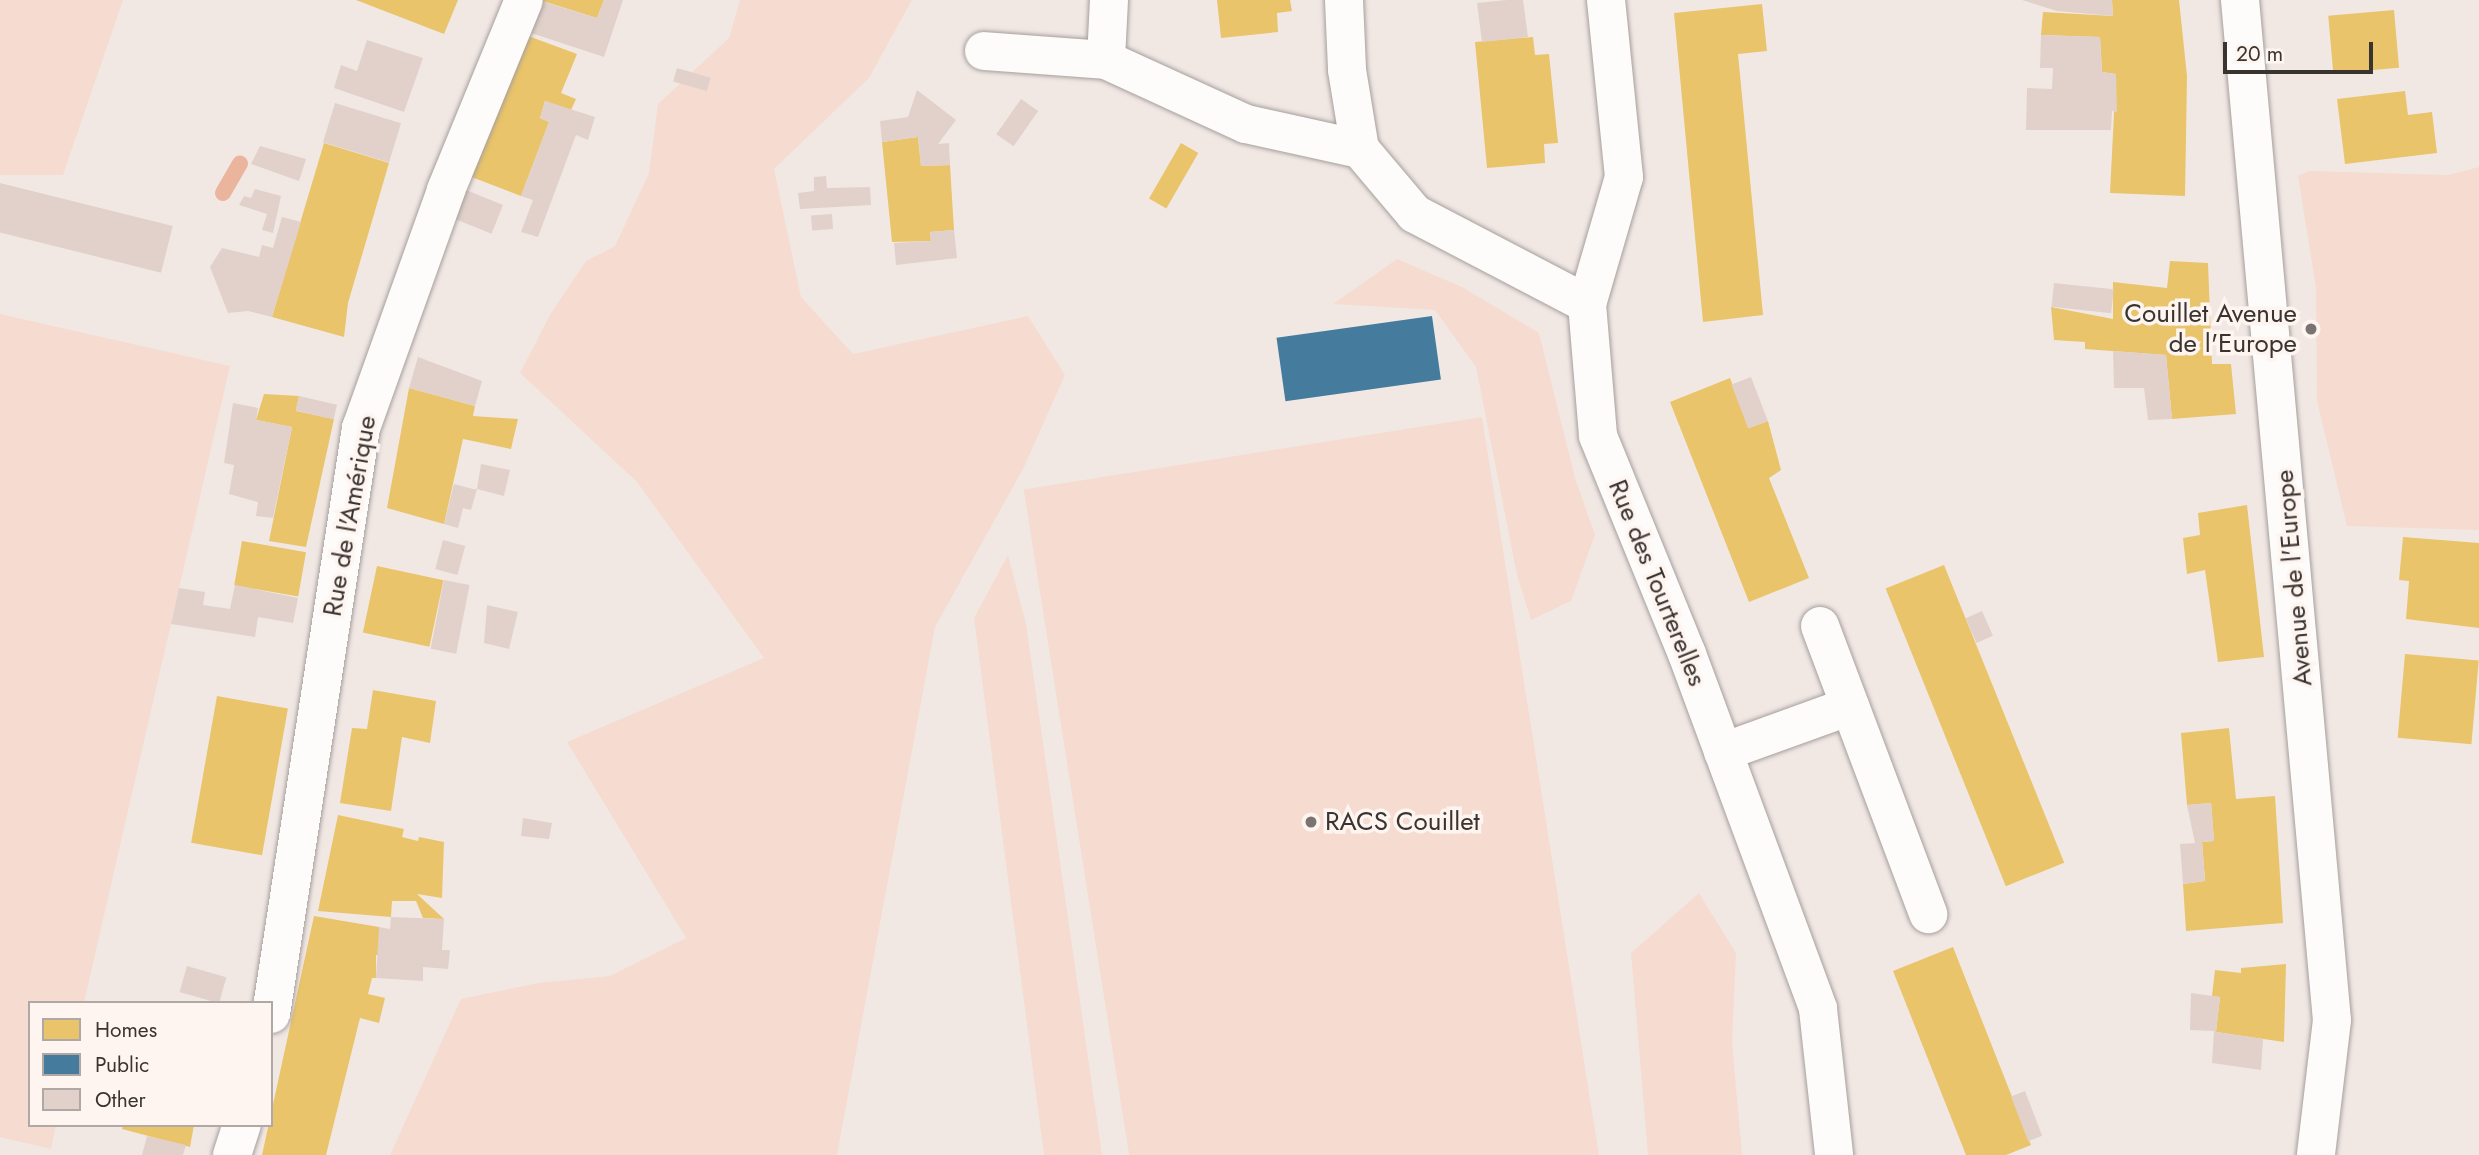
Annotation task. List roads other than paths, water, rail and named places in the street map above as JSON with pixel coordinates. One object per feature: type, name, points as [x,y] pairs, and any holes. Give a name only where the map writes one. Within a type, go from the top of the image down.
[{"type":"street","name":"Rue de l'Amérique","points":[[273,1001],[362,428],[446,190],[524,0]]},
{"type":"street","points":[[1106,60],[1109,0]]},
{"type":"street","points":[[1344,0],[1347,70],[1360,149],[1415,214],[1587,304]]},
{"type":"street","name":"Rue des Tourterelles","points":[[1606,0],[1624,177],[1587,304],[1598,436],[1723,752],[1818,1009],[1834,1155]]},
{"type":"street","name":"Avenue de l'Europe","points":[[2241,0],[2332,1020],[2316,1155]]},
{"type":"street","points":[[984,51],[1106,60],[1246,124],[1360,149]]},
{"type":"street","points":[[1819,626],[1927,914]]},
{"type":"street","points":[[1723,752],[1850,706]]},
{"type":"street","points":[[232,1155],[241,1127]]},
{"type":"waterway","points":[[223,193],[240,163]]},
{"type":"place","name":"Couillet Avenue de l'Europe","points":[[2311,329]]},
{"type":"place","name":"RACS Couillet","points":[[1311,822]]}]
